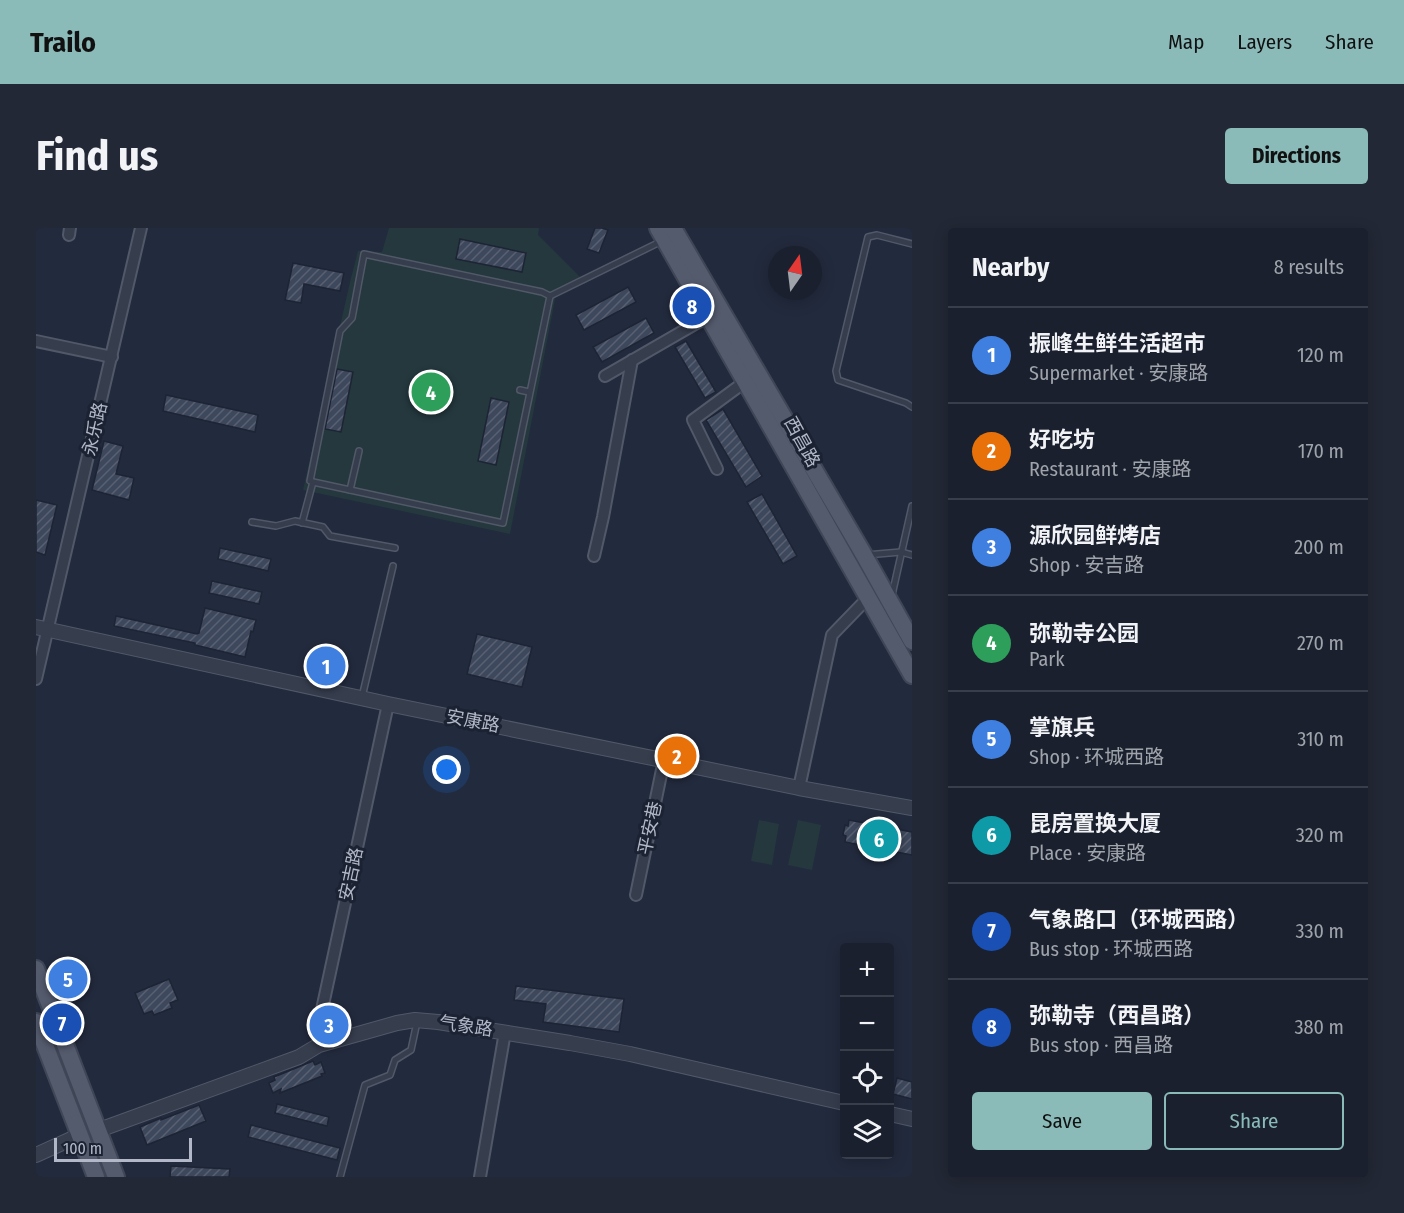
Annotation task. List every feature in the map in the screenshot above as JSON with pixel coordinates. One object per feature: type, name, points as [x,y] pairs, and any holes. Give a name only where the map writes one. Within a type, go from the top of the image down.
[{"type":"main road","name":"西昌路","points":[[666,232],[709,316],[912,675]]},
{"type":"main road","name":"西昌路","points":[[666,232],[864,555],[912,641]]},
{"type":"main road","points":[[36,969],[116,1177]]},
{"type":"main road","points":[[36,1022],[96,1177]]},
{"type":"street","name":"永乐路","points":[[36,679],[42,628],[112,357],[141,228]]},
{"type":"street","points":[[605,376],[709,316]]},
{"type":"street","points":[[36,340],[112,357]]},
{"type":"street","points":[[594,556],[632,360]]},
{"type":"street","points":[[717,469],[693,420],[746,381]]},
{"type":"street","points":[[799,788],[832,636],[861,605],[870,601]]},
{"type":"street","name":"安康路","points":[[42,628],[388,704],[799,788],[912,808]]},
{"type":"street","name":"安吉路","points":[[319,1045],[318,1028],[388,704]]},
{"type":"street","name":"平安巷","points":[[636,896],[664,760]]},
{"type":"street","name":"气象路","points":[[99,1130],[299,1057],[319,1045],[397,1023],[417,1020],[505,1032],[630,1054],[840,1102]]},
{"type":"street","points":[[480,1177],[505,1032]]},
{"type":"street","points":[[894,1115],[912,1119]]},
{"type":"street","points":[[36,1155],[80,1135]]},
{"type":"lane","points":[[877,235],[878,228]]},
{"type":"lane","points":[[550,296],[542,292],[364,254],[352,318],[340,331],[309,481],[502,523],[550,296],[666,232]]},
{"type":"lane","points":[[912,244],[877,235],[868,237],[836,371],[838,380],[912,407]]},
{"type":"lane","points":[[520,390],[529,392]]},
{"type":"lane","points":[[350,490],[358,451]]},
{"type":"lane","points":[[302,523],[313,482]]},
{"type":"lane","points":[[890,602],[912,506]]},
{"type":"lane","points":[[252,522],[276,526],[295,521],[323,527],[330,536],[395,548]]},
{"type":"lane","points":[[864,555],[901,552],[912,555]]},
{"type":"lane","points":[[361,698],[393,566]]},
{"type":"lane","points":[[339,1177],[365,1085],[390,1075],[395,1060],[411,1050],[417,1020]]},
{"type":"shaded area","points":[[389,228],[539,228],[538,235],[586,283],[556,294],[510,534],[303,490],[358,251],[382,252]]},
{"type":"shaded area","points":[[759,820],[779,824],[772,865],[751,861]]},
{"type":"shaded area","points":[[798,820],[821,825],[812,870],[788,865]]},
{"type":"building","points":[[595,228],[608,230],[599,253],[587,249]]},
{"type":"building","points":[[460,239],[526,253],[522,272],[456,259]]},
{"type":"building","points":[[293,263],[344,273],[340,291],[304,284],[301,303],[285,300]]},
{"type":"building","points":[[628,287],[636,302],[584,330],[576,315]]},
{"type":"building","points":[[646,318],[654,333],[602,362],[593,347]]},
{"type":"building","points":[[686,341],[716,392],[705,398],[675,347]]},
{"type":"building","points":[[337,369],[353,372],[341,432],[325,429]]},
{"type":"building","points":[[166,395],[258,415],[255,432],[163,411]]},
{"type":"building","points":[[491,398],[509,402],[496,465],[478,461]]},
{"type":"building","points":[[723,409],[762,476],[746,487],[706,420]]},
{"type":"building","points":[[104,441],[123,446],[116,474],[134,478],[129,500],[92,490]]},
{"type":"building","points":[[762,494],[797,556],[783,564],[747,502]]},
{"type":"building","points":[[36,500],[57,505],[45,555],[36,552]]},
{"type":"building","points":[[220,548],[271,559],[268,571],[218,559]]},
{"type":"building","points":[[212,581],[262,592],[259,604],[209,593]]},
{"type":"building","points":[[205,608],[256,620],[245,657],[195,645],[195,643],[114,626],[116,616],[197,634]]},
{"type":"building","points":[[477,634],[532,647],[522,687],[467,674]]},
{"type":"building","points":[[849,820],[912,832],[912,855],[845,842],[846,836],[843,835],[845,825],[848,826]]},
{"type":"building","points":[[169,979],[178,1000],[170,1003],[172,1008],[154,1015],[152,1011],[144,1014],[135,993]]},
{"type":"building","points":[[516,986],[624,999],[619,1032],[543,1022],[546,1004],[514,1000]]},
{"type":"building","points":[[313,1061],[315,1065],[321,1062],[325,1073],[321,1074],[322,1076],[280,1093],[281,1089],[273,1093],[269,1083],[275,1080],[274,1077]]},
{"type":"building","points":[[897,1078],[912,1082],[912,1099],[894,1094]]},
{"type":"building","points":[[277,1104],[329,1117],[327,1126],[275,1113]]},
{"type":"building","points":[[199,1105],[206,1121],[147,1145],[140,1127]]},
{"type":"building","points":[[251,1125],[340,1148],[337,1160],[248,1137]]},
{"type":"building","points":[[171,1166],[230,1169],[229,1177],[170,1177]]},
{"type":"place","name":"弥勒寺（西昌路）","points":[[692,306]]},
{"type":"place","name":"弥勒寺公园","points":[[431,392]]},
{"type":"place","name":"振峰生鲜生活超市","points":[[326,666]]},
{"type":"place","name":"好吃坊","points":[[677,756]]},
{"type":"place","name":"昆房置换大厦","points":[[879,839]]},
{"type":"place","name":"掌旗兵","points":[[68,979]]},
{"type":"place","name":"气象路口（环城西路）","points":[[62,1023]]},
{"type":"place","name":"源欣园鲜烤店","points":[[329,1025]]}]
